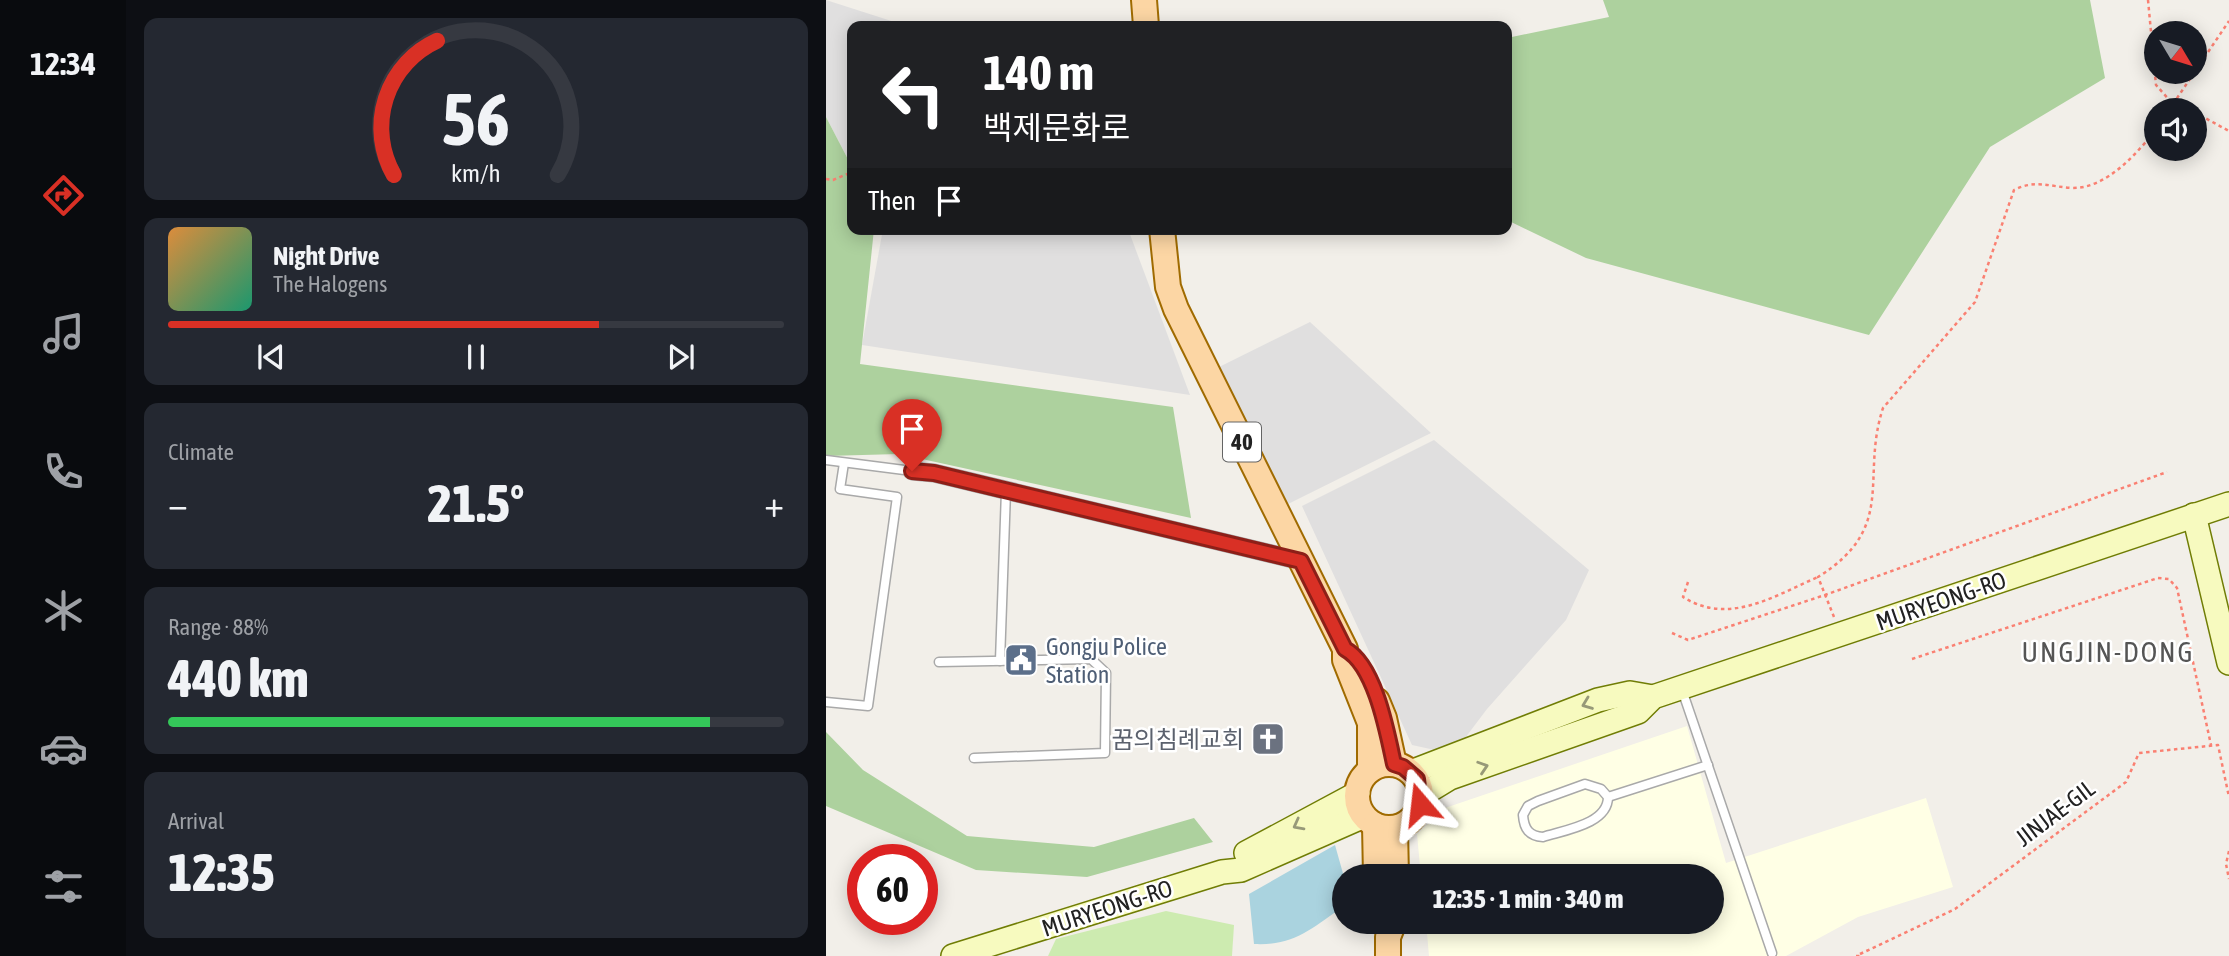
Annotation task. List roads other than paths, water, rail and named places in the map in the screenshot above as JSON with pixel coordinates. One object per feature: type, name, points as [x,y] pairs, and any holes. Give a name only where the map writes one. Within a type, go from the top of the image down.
[{"type":"main road","points":[[1144,0],[1146,21]]},
{"type":"main road","name":"40","points":[[1163,235],[1168,287],[1176,309],[1345,649],[1358,656],[1384,718],[1392,769],[1422,795]]},
{"type":"main road","name":"MURYEONG-RO","points":[[1422,795],[1450,778],[1637,712],[1653,698],[1681,687],[2229,504]]},
{"type":"main road","points":[[2194,515],[2229,663]]},
{"type":"main road","name":"MURYEONG-RO","points":[[1392,769],[1598,700],[1630,693],[1653,698]]},
{"type":"main road","points":[[1390,864],[1360,784],[1392,769]]},
{"type":"main road","points":[[1373,816],[1411,820],[1422,795]]},
{"type":"main road","points":[[1373,816],[1375,864]]},
{"type":"main road","name":"MURYEONG-RO","points":[[953,956],[1222,872],[1241,870],[1373,816]]},
{"type":"street","points":[[912,471],[1301,561]]},
{"type":"lane","points":[[826,460],[912,471]]},
{"type":"lane","points":[[826,702],[868,706],[897,497],[840,489],[844,463]]},
{"type":"lane","points":[[1000,661],[1006,491]]},
{"type":"lane","points":[[939,662],[1091,659],[1106,673],[1105,753],[974,758]]},
{"type":"lane","points":[[1681,687],[1772,953]]},
{"type":"lane","points":[[1608,797],[1708,765]]},
{"type":"lane","points":[[1585,784],[1601,789],[1608,797],[1608,807],[1599,817],[1544,838],[1535,836],[1524,824],[1523,815],[1528,806],[1585,784]]},
{"type":"water","points":[[1335,845],[1340,864],[1332,864],[1332,914],[1302,934],[1281,942],[1254,944],[1249,894]]},
{"type":"place","name":"Gongju Police Station","points":[[1021,660]]},
{"type":"place","name":"꿈의침례교회","points":[[1268,739]]},
{"type":"district","name":"UNGJIN-DONG","points":[[2108,652]]}]
